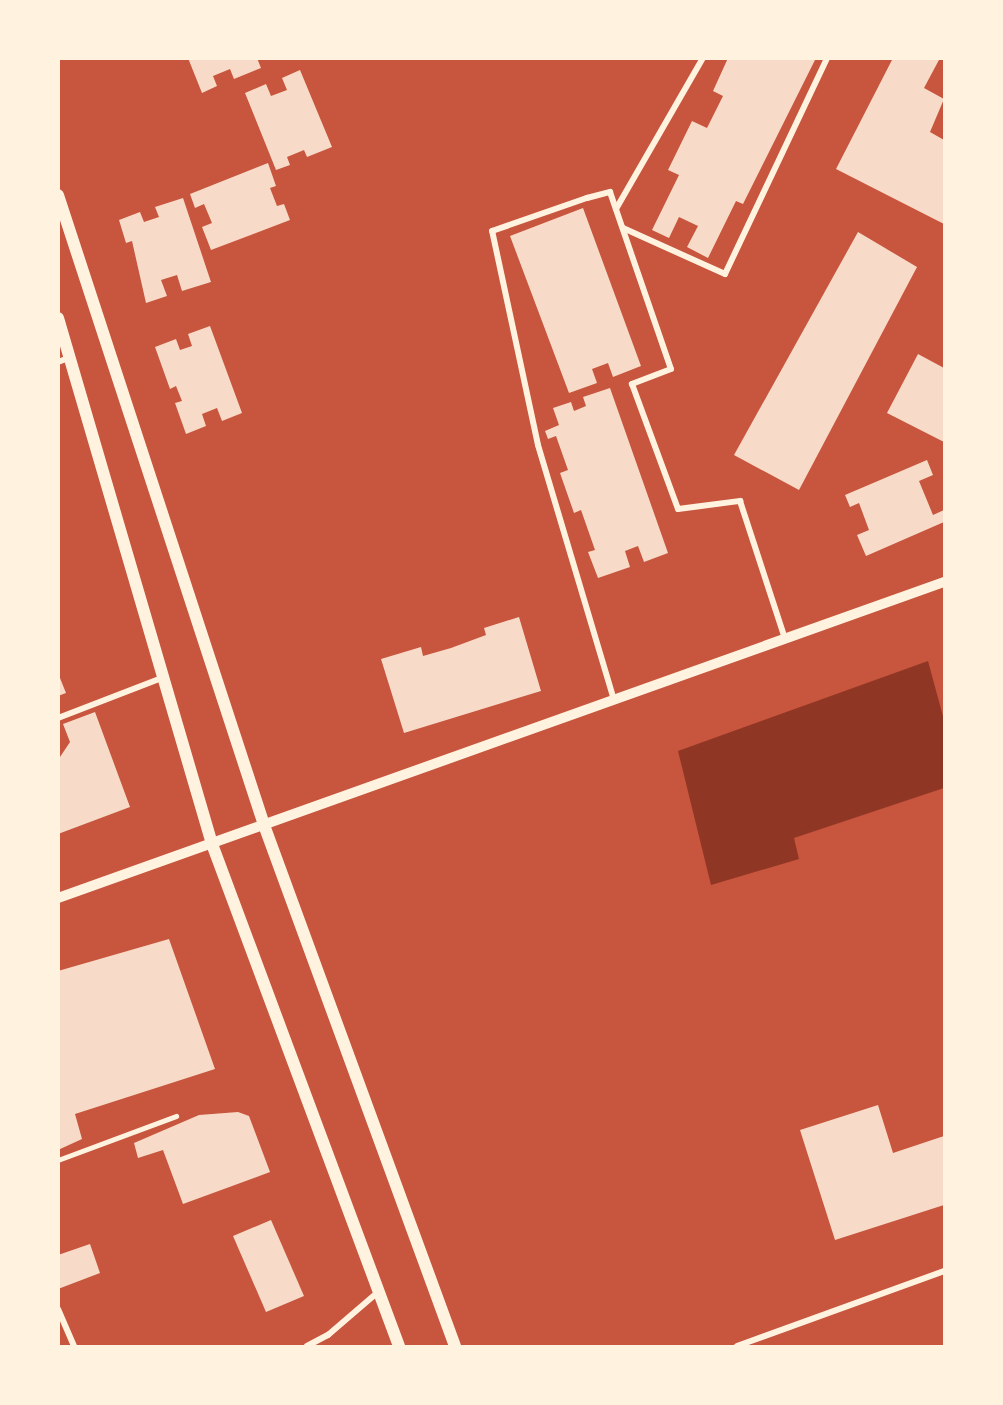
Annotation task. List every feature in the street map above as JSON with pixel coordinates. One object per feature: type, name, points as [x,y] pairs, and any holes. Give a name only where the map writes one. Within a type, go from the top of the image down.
[{"type":"main road","points":[[58,195],[264,825],[455,1347]]},
{"type":"main road","points":[[58,318],[72,357],[212,844],[399,1347]]},
{"type":"street","points":[[616,209],[703,58]]},
{"type":"street","points":[[623,228],[725,274],[827,58]]},
{"type":"street","points":[[614,700],[538,445],[492,231],[610,192],[670,369],[632,384],[678,509],[740,501],[785,639]]},
{"type":"street","points":[[58,362],[72,357]]},
{"type":"street","points":[[58,898],[945,582]]},
{"type":"street","points":[[58,718],[165,677]]},
{"type":"street","points":[[737,1347],[945,1271]]},
{"type":"street","points":[[307,1347],[328,1335],[379,1292]]},
{"type":"street","points":[[58,1309],[74,1347]]},
{"type":"lane","points":[[58,1160],[176,1116]]},
{"type":"shaded area","points":[[928,661],[944,720],[944,788],[794,838],[799,859],[711,885],[678,751]]},
{"type":"building","points":[[188,58],[257,58],[261,68],[234,79],[230,69],[213,76],[217,86],[202,93]]},
{"type":"building","points":[[728,58],[816,58],[743,204],[736,201],[708,258],[687,247],[698,226],[679,217],[669,238],[652,230],[679,175],[668,170],[692,121],[707,128],[723,96],[713,91]]},
{"type":"building","points":[[893,58],[940,58],[924,88],[944,99],[930,132],[944,140],[944,224],[836,169]]},
{"type":"building","points":[[300,70],[332,147],[307,157],[304,150],[287,157],[290,165],[276,170],[245,93],[266,84],[271,96],[287,90],[282,78]]},
{"type":"building","points":[[268,163],[276,186],[270,188],[277,206],[284,204],[290,220],[211,250],[202,227],[212,223],[204,204],[195,208],[190,194]]},
{"type":"building","points":[[183,198],[211,282],[182,291],[177,275],[161,280],[167,296],[146,303],[132,241],[126,243],[119,220],[140,212],[144,222],[159,217],[155,207]]},
{"type":"building","points":[[583,208],[641,366],[613,377],[608,363],[592,369],[597,383],[569,393],[510,236]]},
{"type":"building","points":[[858,232],[917,267],[799,490],[734,455]]},
{"type":"building","points":[[210,326],[242,413],[222,421],[217,408],[202,414],[206,426],[186,434],[175,403],[182,401],[176,386],[170,389],[155,347],[176,339],[180,350],[192,346],[188,334]]},
{"type":"building","points":[[918,354],[944,368],[944,442],[887,413]]},
{"type":"building","points":[[610,388],[668,553],[644,562],[638,546],[625,551],[630,567],[598,578],[588,552],[595,550],[581,510],[574,513],[560,473],[568,470],[556,436],[548,439],[545,431],[559,425],[553,408],[571,402],[574,411],[586,406],[583,397]]},
{"type":"building","points":[[927,460],[933,475],[919,481],[933,515],[944,510],[944,522],[866,556],[857,535],[869,530],[859,503],[850,507],[845,495]]},
{"type":"building","points":[[519,617],[541,691],[404,733],[381,659],[421,647],[423,656],[451,648],[486,635],[484,628]]},
{"type":"building","points":[[58,673],[66,693],[58,696]]},
{"type":"building","points":[[95,712],[130,807],[58,834],[58,760],[70,742],[63,724]]},
{"type":"building","points":[[169,939],[215,1069],[75,1114],[82,1139],[58,1150],[58,971]]},
{"type":"building","points":[[878,1105],[893,1153],[944,1136],[944,1205],[835,1240],[800,1130]]},
{"type":"building","points":[[238,1112],[249,1116],[270,1172],[183,1204],[163,1150],[138,1158],[134,1143],[199,1115]]},
{"type":"building","points":[[271,1220],[304,1296],[266,1312],[233,1236]]},
{"type":"building","points":[[90,1244],[100,1273],[58,1289],[58,1255]]}]
